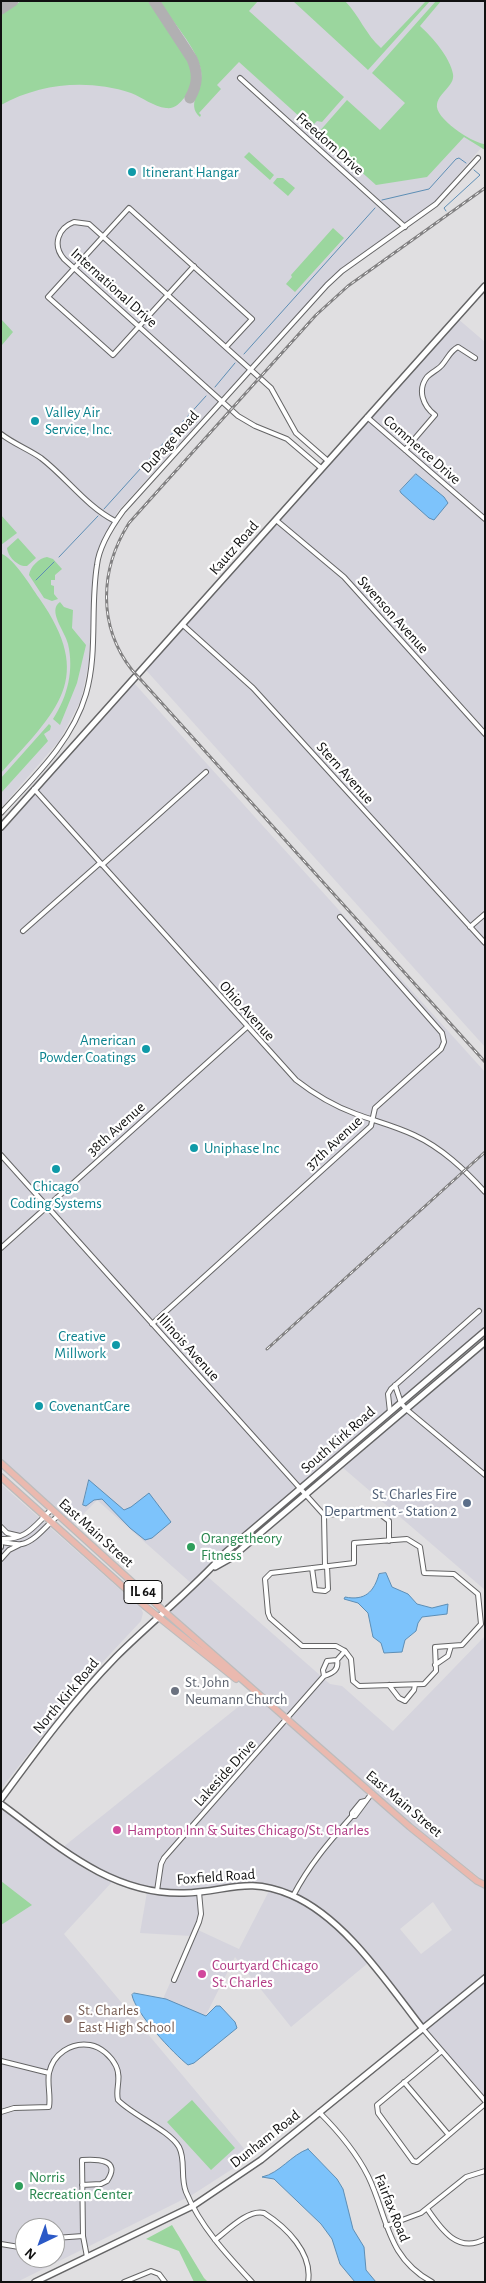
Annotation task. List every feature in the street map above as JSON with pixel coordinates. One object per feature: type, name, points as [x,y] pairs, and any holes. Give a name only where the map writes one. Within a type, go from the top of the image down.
[{"type":"main road","name":"East Main Street","points":[[1,1463],[164,1611],[417,1833],[477,1881],[485,1885]]},
{"type":"main road","name":"East Main Street","points":[[1,1477],[157,1617],[287,1719]]},
{"type":"street","name":"Freedom Drive","points":[[240,78],[405,227]]},
{"type":"street","name":"DuPage Road","points":[[1,813],[55,753],[79,713],[88,686],[93,661],[97,564],[116,521],[327,285],[342,271],[436,204],[478,158]]},
{"type":"street","points":[[194,266],[113,355],[48,296],[129,208],[194,266],[252,319],[226,347]]},
{"type":"street","name":"International Drive","points":[[321,468],[287,439],[248,422],[139,327],[58,251],[57,242],[60,232],[70,224],[84,222],[89,224],[250,369],[276,395],[296,433],[328,461]]},
{"type":"street","name":"Kautz Road","points":[[1,827],[485,286]]},
{"type":"street","points":[[479,292],[485,297]]},
{"type":"street","points":[[405,450],[435,415],[427,409],[423,399],[422,386],[427,378],[441,366],[453,349],[458,347],[475,358]]},
{"type":"street","name":"Commerce Drive","points":[[367,417],[485,519]]},
{"type":"street","points":[[1,434],[16,445],[41,458],[98,510],[116,521]]},
{"type":"street","name":"Swenson Avenue","points":[[276,520],[344,577],[485,734]]},
{"type":"street","name":"Stern Avenue","points":[[183,625],[253,688],[485,944]]},
{"type":"street","points":[[24,931],[206,772]]},
{"type":"street","name":"Ohio Avenue","points":[[34,789],[289,1073],[305,1087],[332,1104],[410,1133],[437,1148],[466,1171],[485,1192]]},
{"type":"street","points":[[470,927],[485,914]]},
{"type":"street","name":"37th Avenue","points":[[152,1324],[370,1127],[374,1120],[375,1108],[441,1049],[444,1042],[442,1033],[340,917]]},
{"type":"street","name":"38th Avenue","points":[[1,1248],[247,1027]]},
{"type":"street","name":"Illinois Avenue","points":[[1,1155],[324,1515]]},
{"type":"street","points":[[390,1412],[388,1394],[395,1385],[479,1311]]},
{"type":"street","name":"South Kirk Road","points":[[157,1617],[210,1570],[226,1552],[485,1331]]},
{"type":"street","name":"South Kirk Road","points":[[210,1570],[231,1558],[485,1342]]},
{"type":"street","points":[[395,1385],[401,1402],[406,1409],[485,1475]]},
{"type":"street","points":[[1,1539],[18,1538],[32,1530],[51,1510]]},
{"type":"street","points":[[312,1568],[315,1590],[325,1591],[328,1589],[324,1515],[376,1511],[388,1521],[389,1541]]},
{"type":"street","points":[[1,1559],[9,1550],[33,1539],[58,1516]]},
{"type":"street","points":[[1,1527],[7,1533],[20,1536]]},
{"type":"street","points":[[408,1539],[420,1547],[424,1573],[454,1574],[478,1594],[481,1624],[462,1645],[435,1647],[436,1671],[424,1684],[359,1686],[353,1681],[351,1659],[346,1650],[336,1646],[302,1646],[270,1618],[268,1613],[266,1579],[268,1574],[326,1566],[354,1563],[354,1543],[408,1539]]},
{"type":"street","points":[[1,1545],[22,1544]]},
{"type":"street","name":"North Kirk Road","points":[[1,1800],[75,1702],[115,1658],[157,1617]]},
{"type":"street","points":[[435,1665],[448,1656],[451,1646]]},
{"type":"street","name":"Lakeside Drive","points":[[324,1676],[323,1670],[327,1661],[337,1660],[346,1650]]},
{"type":"street","name":"Lakeside Drive","points":[[157,1891],[161,1864],[164,1858],[324,1676],[336,1671],[338,1666],[337,1660]]},
{"type":"street","points":[[389,1685],[405,1701],[414,1690],[415,1685]]},
{"type":"street","points":[[293,1896],[305,1873],[320,1853],[352,1816],[352,1813],[361,1802],[365,1801],[372,1793]]},
{"type":"street","name":"Foxfield Road","points":[[1,1804],[77,1861],[96,1872],[127,1885],[157,1891],[199,1892],[250,1884],[271,1888],[293,1896],[325,1915],[346,1933],[422,2029],[485,2102]]},
{"type":"street","points":[[174,1980],[199,1922],[201,1914],[199,1892]]},
{"type":"street","name":"Dunham Road","points":[[35,2282],[193,2206],[261,2160],[485,1978]]},
{"type":"street","points":[[1,2112],[14,2108],[49,2108],[49,2073],[56,2058],[63,2051],[79,2046],[96,2047],[111,2058],[117,2067],[120,2078],[117,2096],[121,2103],[178,2146],[182,2161],[182,2180],[193,2206],[215,2240],[252,2282]]},
{"type":"street","points":[[442,2051],[380,2100],[377,2105],[377,2110],[413,2161],[417,2162],[485,2102]]},
{"type":"street","points":[[2,2061],[49,2073]]},
{"type":"street","points":[[404,2082],[448,2134]]},
{"type":"street","name":"Fairfax Road","points":[[319,2112],[360,2162],[375,2192],[390,2239],[400,2255],[410,2266],[432,2282]]},
{"type":"street","points":[[82,2185],[104,2184],[109,2178],[111,2171],[109,2164],[103,2159],[82,2160],[82,2185],[83,2236],[88,2257]]},
{"type":"street","points":[[386,2226],[428,2210],[466,2177],[485,2171]]},
{"type":"street","points":[[428,2210],[442,2230],[460,2243],[477,2243],[485,2239]]},
{"type":"street","points":[[215,2240],[250,2215],[259,2212],[264,2213],[301,2248],[306,2260],[308,2282]]},
{"type":"street","points":[[65,2237],[83,2236]]},
{"type":"street","points":[[1,2244],[15,2246]]},
{"type":"street","points":[[124,2282],[151,2271],[159,2274],[165,2282]]},
{"type":"shaded area","points":[[1,1],[485,1],[485,150],[481,148],[433,204],[331,277],[118,511],[106,533],[96,558],[93,573],[89,662],[81,700],[59,741],[1,808]]},
{"type":"shaded area","points":[[457,318],[485,342],[485,731],[346,577],[280,521]]},
{"type":"shaded area","points":[[276,523],[344,579],[485,735],[485,1047],[145,669]]},
{"type":"shaded area","points":[[134,683],[485,1072],[485,1329],[301,1486],[1,1152],[1,831]]},
{"type":"shaded area","points":[[1,1158],[44,1206],[1,1245]]},
{"type":"shaded area","points":[[47,1209],[298,1489],[191,1583],[97,1500],[72,1526],[1,1460],[1,1250]]},
{"type":"shaded area","points":[[485,1346],[485,1590],[342,1467]]},
{"type":"shaded area","points":[[1,1484],[141,1608],[143,1613],[141,1621],[84,1682],[1,1789]]},
{"type":"shaded area","points":[[208,1577],[330,1684],[342,1686],[393,1731],[485,1636],[485,1882],[400,1815],[167,1611]]},
{"type":"shaded area","points":[[253,1695],[284,1720],[204,1816],[287,1722],[369,1793],[310,1861],[292,1893],[266,1884],[247,1882],[183,1891],[128,1884],[104,1874],[62,1848]]},
{"type":"shaded area","points":[[372,1796],[485,1887],[485,1976],[423,2026],[352,1937],[327,1914],[295,1896],[306,1875],[320,1855]],"holes":[[[433,1902],[452,1930],[421,1954],[400,1929]]]},
{"type":"shaded area","name":"St. Charles East High School","points":[[1,1807],[61,1853],[92,1873],[112,1882],[64,1934],[251,2157],[192,2195],[65,2258],[65,2218],[15,2218],[15,2268],[45,2268],[17,2282],[1,2282]]},
{"type":"shaded area","points":[[270,1889],[291,1897],[323,1915],[348,1938],[368,1963],[291,2027],[235,1957],[203,2021],[162,2001],[191,1936],[140,1933],[147,1892],[201,1893],[203,1915],[198,1930],[239,1949]]},
{"type":"shaded area","points":[[485,1981],[485,2098],[426,2029]]},
{"type":"green space","points":[[21,1],[148,1],[179,45],[188,62],[192,77],[189,91],[179,104],[169,108],[157,106],[131,93],[98,86],[82,85],[48,88],[32,92],[1,105],[1,15]]},
{"type":"green space","points":[[159,1],[258,1],[249,11],[344,97],[322,122],[317,121],[311,127],[239,62],[217,85],[221,89],[199,113],[200,117],[194,107],[201,77],[199,62],[190,44]]},
{"type":"green space","points":[[293,1],[345,1],[381,48],[426,1],[430,1],[368,70]]},
{"type":"green space","points":[[436,1],[441,1],[420,26],[444,54],[453,74],[452,82],[438,100],[438,110],[441,116],[454,128],[471,139],[484,144],[485,150],[464,137],[427,177],[376,185],[318,133],[347,100],[380,130],[405,103],[372,73]]},
{"type":"green space","points":[[249,152],[274,175],[270,180],[244,157]]},
{"type":"green space","points":[[277,178],[283,178],[295,188],[288,196],[273,183]]},
{"type":"green space","points":[[333,228],[344,238],[295,292],[286,284],[292,277],[291,275]]},
{"type":"green space","points":[[1,319],[13,332],[2,345],[1,344]]},
{"type":"green space","points":[[1,515],[17,533],[1,545]]},
{"type":"green space","points":[[18,538],[36,558],[27,566],[17,563],[11,558],[7,548]]},
{"type":"green space","points":[[2,554],[22,573],[56,626],[65,651],[67,672],[62,692],[53,711],[1,773]]},
{"type":"green space","points":[[47,557],[53,559],[62,569],[55,575],[55,580],[51,580],[51,585],[54,586],[54,594],[58,599],[52,601],[44,598],[29,575],[35,563]]},
{"type":"green space","points":[[60,602],[64,607],[73,610],[72,628],[86,645],[77,683],[60,725],[53,719],[66,692],[70,673],[70,654],[55,611],[56,606]]},
{"type":"green space","points":[[49,724],[51,726],[50,730],[44,734],[48,741],[1,793],[1,778]]},
{"type":"green space","points":[[1,1881],[32,1905],[1,1925]]},
{"type":"green space","points":[[192,2100],[235,2148],[211,2170],[167,2122]]},
{"type":"green space","points":[[172,2225],[208,2282],[194,2282],[179,2251],[146,2239]]},
{"type":"water","points":[[416,474],[444,497],[448,503],[434,520],[429,518],[400,491]]},
{"type":"water","points":[[89,1480],[124,1510],[149,1493],[171,1522],[152,1538],[145,1540],[130,1528],[102,1499],[94,1500],[86,1506],[83,1505]]},
{"type":"water","points":[[386,1573],[392,1587],[408,1594],[417,1604],[432,1608],[448,1604],[447,1614],[422,1617],[416,1631],[405,1640],[402,1652],[384,1653],[381,1643],[373,1637],[368,1613],[358,1603],[344,1599],[345,1597],[358,1598],[368,1594],[379,1574]]},
{"type":"water","points":[[134,1993],[166,1999],[206,2016],[216,2006],[220,2006],[235,2022],[237,2028],[194,2063],[188,2065],[147,2022],[135,2003],[132,1995]]},
{"type":"water","points":[[308,2149],[337,2179],[343,2189],[353,2229],[364,2247],[366,2270],[376,2282],[355,2282],[340,2264],[332,2239],[321,2224],[274,2179],[262,2177],[274,2172],[296,2155]]},
{"type":"waterway","points":[[382,200],[429,189],[456,159],[459,158],[466,163]]},
{"type":"waterway","points":[[446,211],[444,208],[480,175],[474,170]]},
{"type":"waterway","points":[[244,354],[375,208]]},
{"type":"waterway","points":[[215,387],[235,363]]},
{"type":"waterway","points":[[104,509],[206,396]]},
{"type":"waterway","points":[[59,557],[98,516]]},
{"type":"waterway","points":[[36,580],[54,562]]},
{"type":"taxiway","points":[[1,9],[13,1]]},
{"type":"taxiway","points":[[154,1],[194,64],[196,83],[190,98]]},
{"type":"railway","points":[[485,188],[348,286],[316,315],[129,523],[112,559],[106,597],[113,635],[121,653],[132,670],[485,1062]]},
{"type":"railway","points":[[267,1349],[485,1152]]},
{"type":"place","name":"Itinerant Hangar","points":[[132,172]]},
{"type":"place","name":"Valley Air Service, Inc.","points":[[35,421]]},
{"type":"place","name":"American Powder Coatings","points":[[146,1049]]},
{"type":"place","name":"Uniphase Inc","points":[[194,1148]]},
{"type":"place","name":"Chicago Coding Systems","points":[[56,1169]]},
{"type":"place","name":"Creative Millwork","points":[[116,1345]]},
{"type":"place","name":"CovenantCare","points":[[39,1406]]},
{"type":"place","name":"St. Charles Fire Department - Station 2","points":[[467,1503]]},
{"type":"place","name":"Orangetheory Fitness","points":[[191,1547]]},
{"type":"place","name":"St. John Neumann Church","points":[[175,1691]]},
{"type":"place","name":"Hampton Inn & Suites Chicago/St. Charles","points":[[117,1830]]},
{"type":"place","name":"Courtyard Chicago St. Charles","points":[[202,1974]]},
{"type":"place","name":"St. Charles East High School","points":[[68,2019]]},
{"type":"place","name":"Norris Recreation Center","points":[[19,2186]]}]
